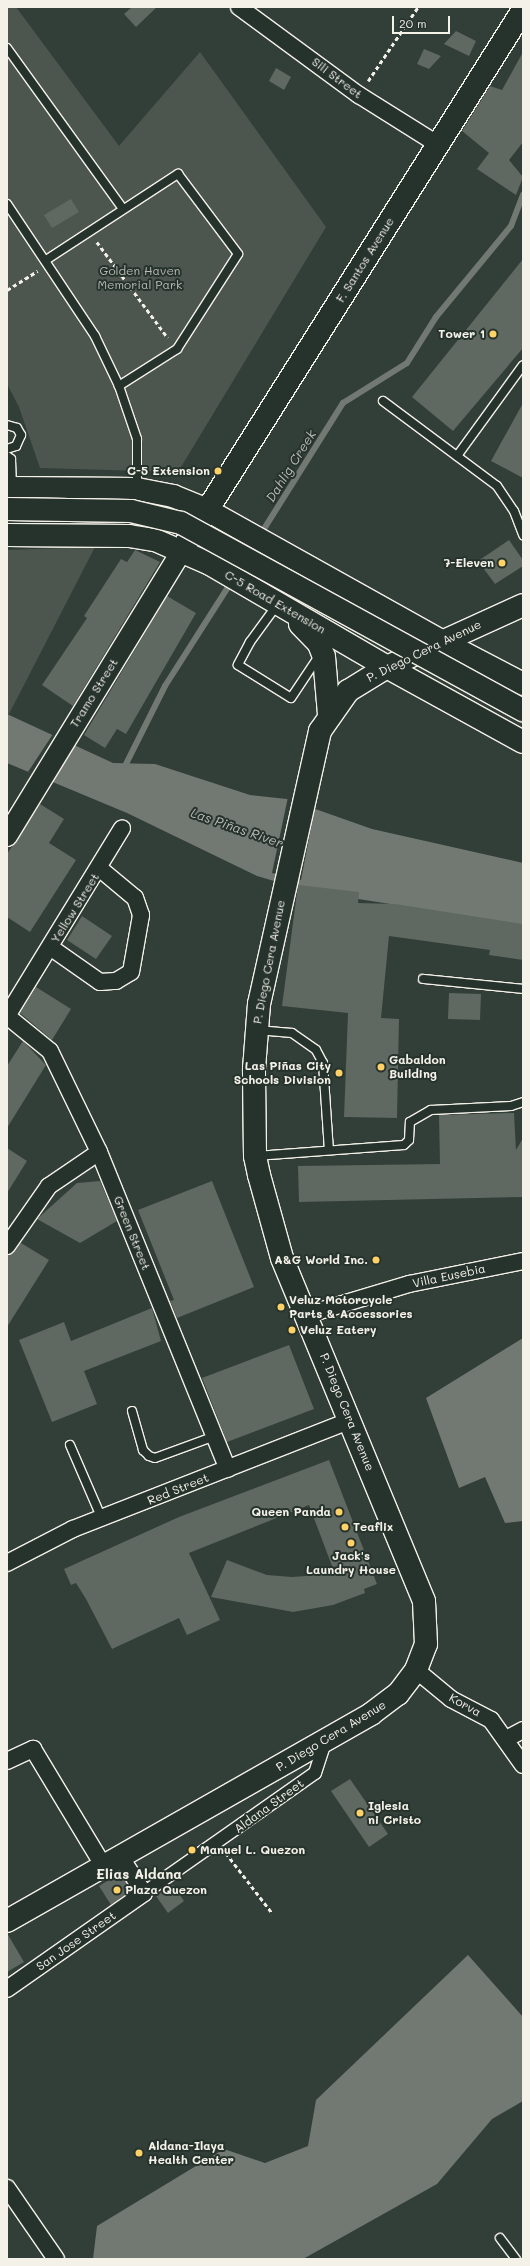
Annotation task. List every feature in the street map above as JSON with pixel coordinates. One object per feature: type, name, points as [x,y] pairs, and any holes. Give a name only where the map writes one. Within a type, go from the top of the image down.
[{"type":"main road","name":"F. Santos Avenue","points":[[182,550],[523,10]]},
{"type":"main road","points":[[9,495],[137,489],[173,496],[207,510],[272,548],[441,641],[523,684]]},
{"type":"main road","name":"C-5 Road Extension","points":[[9,495],[131,511],[181,523],[523,710]]},
{"type":"main road","name":"C-5 Road Extension","points":[[7,535],[129,536],[154,540],[182,550],[210,564],[276,604],[523,742]]},
{"type":"main road","points":[[276,604],[307,630],[322,652],[328,674],[329,714]]},
{"type":"main road","name":"P. Diego Cera Avenue","points":[[7,1921],[111,1860],[325,1742],[398,1694],[416,1670],[426,1644],[424,1601],[351,1420],[282,1258],[256,1156],[256,1030],[283,888],[305,790],[320,731],[329,714],[348,691],[387,667],[441,641],[523,605]]},
{"type":"street","name":"Sili Street","points":[[239,7],[359,95],[437,144]]},
{"type":"street","name":"Tramo Street","points":[[7,836],[182,550]]},
{"type":"street","name":"Yellow Street","points":[[7,1016],[99,868],[122,828]]},
{"type":"street","name":"Yellow Street","points":[[50,948],[100,982],[116,981],[131,972],[141,915],[135,898],[99,868]]},
{"type":"street","name":"Green Street","points":[[7,1016],[50,1051],[99,1152],[228,1469]]},
{"type":"street","points":[[7,1246],[49,1186],[99,1152]]},
{"type":"street","name":"Villa Eusebia","points":[[306,1314],[409,1284],[523,1261]]},
{"type":"street","name":"Red Street","points":[[7,1563],[74,1529],[351,1420]]},
{"type":"street","name":"Korva","points":[[416,1670],[451,1699],[491,1720],[508,1738],[523,1765]]},
{"type":"street","points":[[508,1738],[523,1730]]},
{"type":"street","name":"Aldana Street","points":[[144,1893],[219,1842],[315,1773],[325,1742]]},
{"type":"street","points":[[7,1761],[33,1749],[111,1860],[144,1893]]},
{"type":"street","name":"San Jose Street","points":[[7,1989],[144,1893]]},
{"type":"street","points":[[7,2188],[56,2259]]},
{"type":"lane","points":[[7,48],[123,209]]},
{"type":"lane","points":[[48,262],[123,209],[178,174],[238,254],[177,349],[119,386]]},
{"type":"lane","points":[[7,204],[48,262],[95,336],[119,386],[137,439],[137,489]]},
{"type":"lane","points":[[457,456],[523,365]]},
{"type":"lane","points":[[383,401],[497,486],[514,512],[523,535]]},
{"type":"lane","points":[[8,424],[17,428],[21,435],[19,443],[8,453],[9,495]]},
{"type":"lane","points":[[514,512],[523,516]]},
{"type":"lane","points":[[276,604],[250,642],[238,665],[291,698],[322,652]]},
{"type":"lane","points":[[423,979],[523,989]]},
{"type":"lane","points":[[256,1030],[292,1033],[316,1050],[323,1063],[329,1150]]},
{"type":"lane","points":[[256,1156],[404,1144],[409,1140],[410,1122],[431,1110],[511,1106],[523,1102]]},
{"type":"lane","points":[[132,1411],[143,1450],[149,1456],[215,1436]]},
{"type":"lane","points":[[70,1445],[102,1519]]},
{"type":"lane","points":[[500,2238],[516,2259]]},
{"type":"path","points":[[359,95],[418,7]]},
{"type":"path","points":[[90,232],[177,349]]},
{"type":"path","points":[[7,290],[48,262]]},
{"type":"path","points":[[219,1842],[273,1914]]},
{"type":"green space","name":"Golden Haven Memorial Park","points":[[7,7],[16,7],[119,146],[200,52],[326,227],[178,472],[40,468],[19,407],[7,384]]},
{"type":"green space","points":[[95,547],[9,714],[7,714],[7,550]]},
{"type":"water","name":"Las Piñas River","points":[[7,714],[113,763],[155,764],[250,795],[287,799],[372,829],[523,863],[523,925],[308,891],[257,876],[127,813],[7,763]]},
{"type":"water","points":[[523,1338],[523,1521],[505,1523],[485,1477],[459,1488],[426,1398]]},
{"type":"water","points":[[468,1955],[523,2017],[523,2101],[492,2119],[437,2184],[303,2259],[93,2259],[97,2226],[224,2149],[265,2163],[308,2146],[316,2100]]},
{"type":"pier","points":[[55,731],[75,741],[37,775],[28,772]]},
{"type":"pier","points":[[288,797],[315,807],[301,880],[272,873]]},
{"type":"building","points":[[132,7],[157,7],[136,27],[124,14]]},
{"type":"building","points":[[456,31],[476,41],[469,56],[444,44]]},
{"type":"building","points":[[424,49],[441,56],[429,69],[417,64]]},
{"type":"building","points":[[523,52],[523,142],[509,160],[523,177],[516,195],[477,169],[489,153],[462,131],[490,86],[502,90]]},
{"type":"building","points":[[276,68],[291,77],[284,90],[269,81]]},
{"type":"building","points":[[71,199],[79,212],[52,228],[44,215]]},
{"type":"building","name":"Tower 1","points":[[523,259],[523,348],[453,431],[412,397]]},
{"type":"building","points":[[523,403],[523,478],[491,461]]},
{"type":"building","name":"7-Eleven","points":[[509,540],[523,560],[523,566],[495,584],[478,561]]},
{"type":"building","points":[[135,550],[160,562],[73,706],[42,685],[87,618],[84,616],[121,559],[127,562]]},
{"type":"building","points":[[167,596],[196,613],[126,734],[117,729],[105,748],[84,735]]},
{"type":"building","points":[[40,804],[64,819],[49,843],[76,860],[30,932],[7,917],[7,854]]},
{"type":"building","points":[[298,885],[359,892],[358,903],[395,904],[523,924],[523,960],[489,955],[490,950],[389,936],[381,1018],[399,1019],[397,1118],[344,1117],[348,1013],[282,1006]]},
{"type":"building","points":[[82,916],[112,936],[96,959],[67,940]]},
{"type":"building","points":[[36,987],[71,1009],[52,1040],[20,1013]]},
{"type":"building","points":[[449,993],[481,994],[480,1020],[448,1019]]},
{"type":"building","points":[[23,1041],[46,1065],[7,1128],[7,1066]]},
{"type":"building","points":[[514,1113],[516,1150],[523,1138],[523,1197],[299,1202],[298,1166],[440,1164],[439,1115]]},
{"type":"building","points":[[7,1148],[27,1161],[7,1193]]},
{"type":"building","points":[[100,1181],[117,1221],[80,1243],[37,1219],[77,1183]]},
{"type":"building","points":[[212,1181],[254,1287],[177,1318],[170,1301],[174,1300],[138,1210]]},
{"type":"building","points":[[21,1243],[49,1260],[7,1327],[7,1255]]},
{"type":"building","points":[[152,1308],[161,1341],[84,1371],[97,1404],[52,1422],[19,1340],[64,1322],[71,1341]]},
{"type":"building","points":[[289,1345],[314,1409],[227,1442],[202,1378]]},
{"type":"building","points":[[329,1460],[377,1584],[364,1589],[365,1593],[333,1605],[293,1612],[211,1597],[227,1560],[267,1575],[292,1577],[335,1574],[309,1505],[189,1553],[220,1620],[187,1635],[179,1618],[112,1649],[86,1599],[76,1583],[71,1585],[64,1569],[179,1517]]},
{"type":"building","name":"Iglesia ni Cristo","points":[[350,1779],[388,1834],[369,1847],[331,1791]]},
{"type":"building","name":"Plaza Quezon","points":[[120,1873],[131,1890],[111,1905],[99,1886]]},
{"type":"building","points":[[173,1885],[184,1901],[168,1913],[156,1896]]},
{"type":"building","points":[[7,1933],[24,1962],[7,1972]]},
{"type":"waterway","name":"Dahlig Creek","points":[[247,556],[343,403],[407,363],[436,317],[511,226],[523,194]]},
{"type":"waterway","name":"Dahlig Creek","points":[[123,770],[165,686],[232,581]]},
{"type":"place","name":"Tower 1","points":[[493,334]]},
{"type":"place","name":"C-5 Extension","points":[[218,471]]},
{"type":"place","name":"7-Eleven","points":[[502,563]]},
{"type":"place","name":"Gabaldon Building","points":[[381,1067]]},
{"type":"place","name":"Las Piñas City Schools Division","points":[[339,1073]]},
{"type":"place","name":"A&G World Inc.","points":[[376,1260]]},
{"type":"place","name":"Veluz Motorcycle Parts & Accessories","points":[[281,1307]]},
{"type":"place","name":"Veluz Eatery","points":[[292,1330]]},
{"type":"place","name":"Queen Panda","points":[[339,1512]]},
{"type":"place","name":"Teaflix","points":[[345,1527]]},
{"type":"place","name":"Jack's Laundry House","points":[[351,1543]]},
{"type":"place","name":"Iglesia ni Cristo","points":[[360,1813]]},
{"type":"place","name":"Manuel L. Quezon","points":[[192,1850]]},
{"type":"place","name":"Plaza Quezon","points":[[117,1890]]},
{"type":"place","name":"Aldana-Ilaya Health Center","points":[[139,2153]]},
{"type":"district","name":"Elias Aldana","points":[[139,1874]]}]
